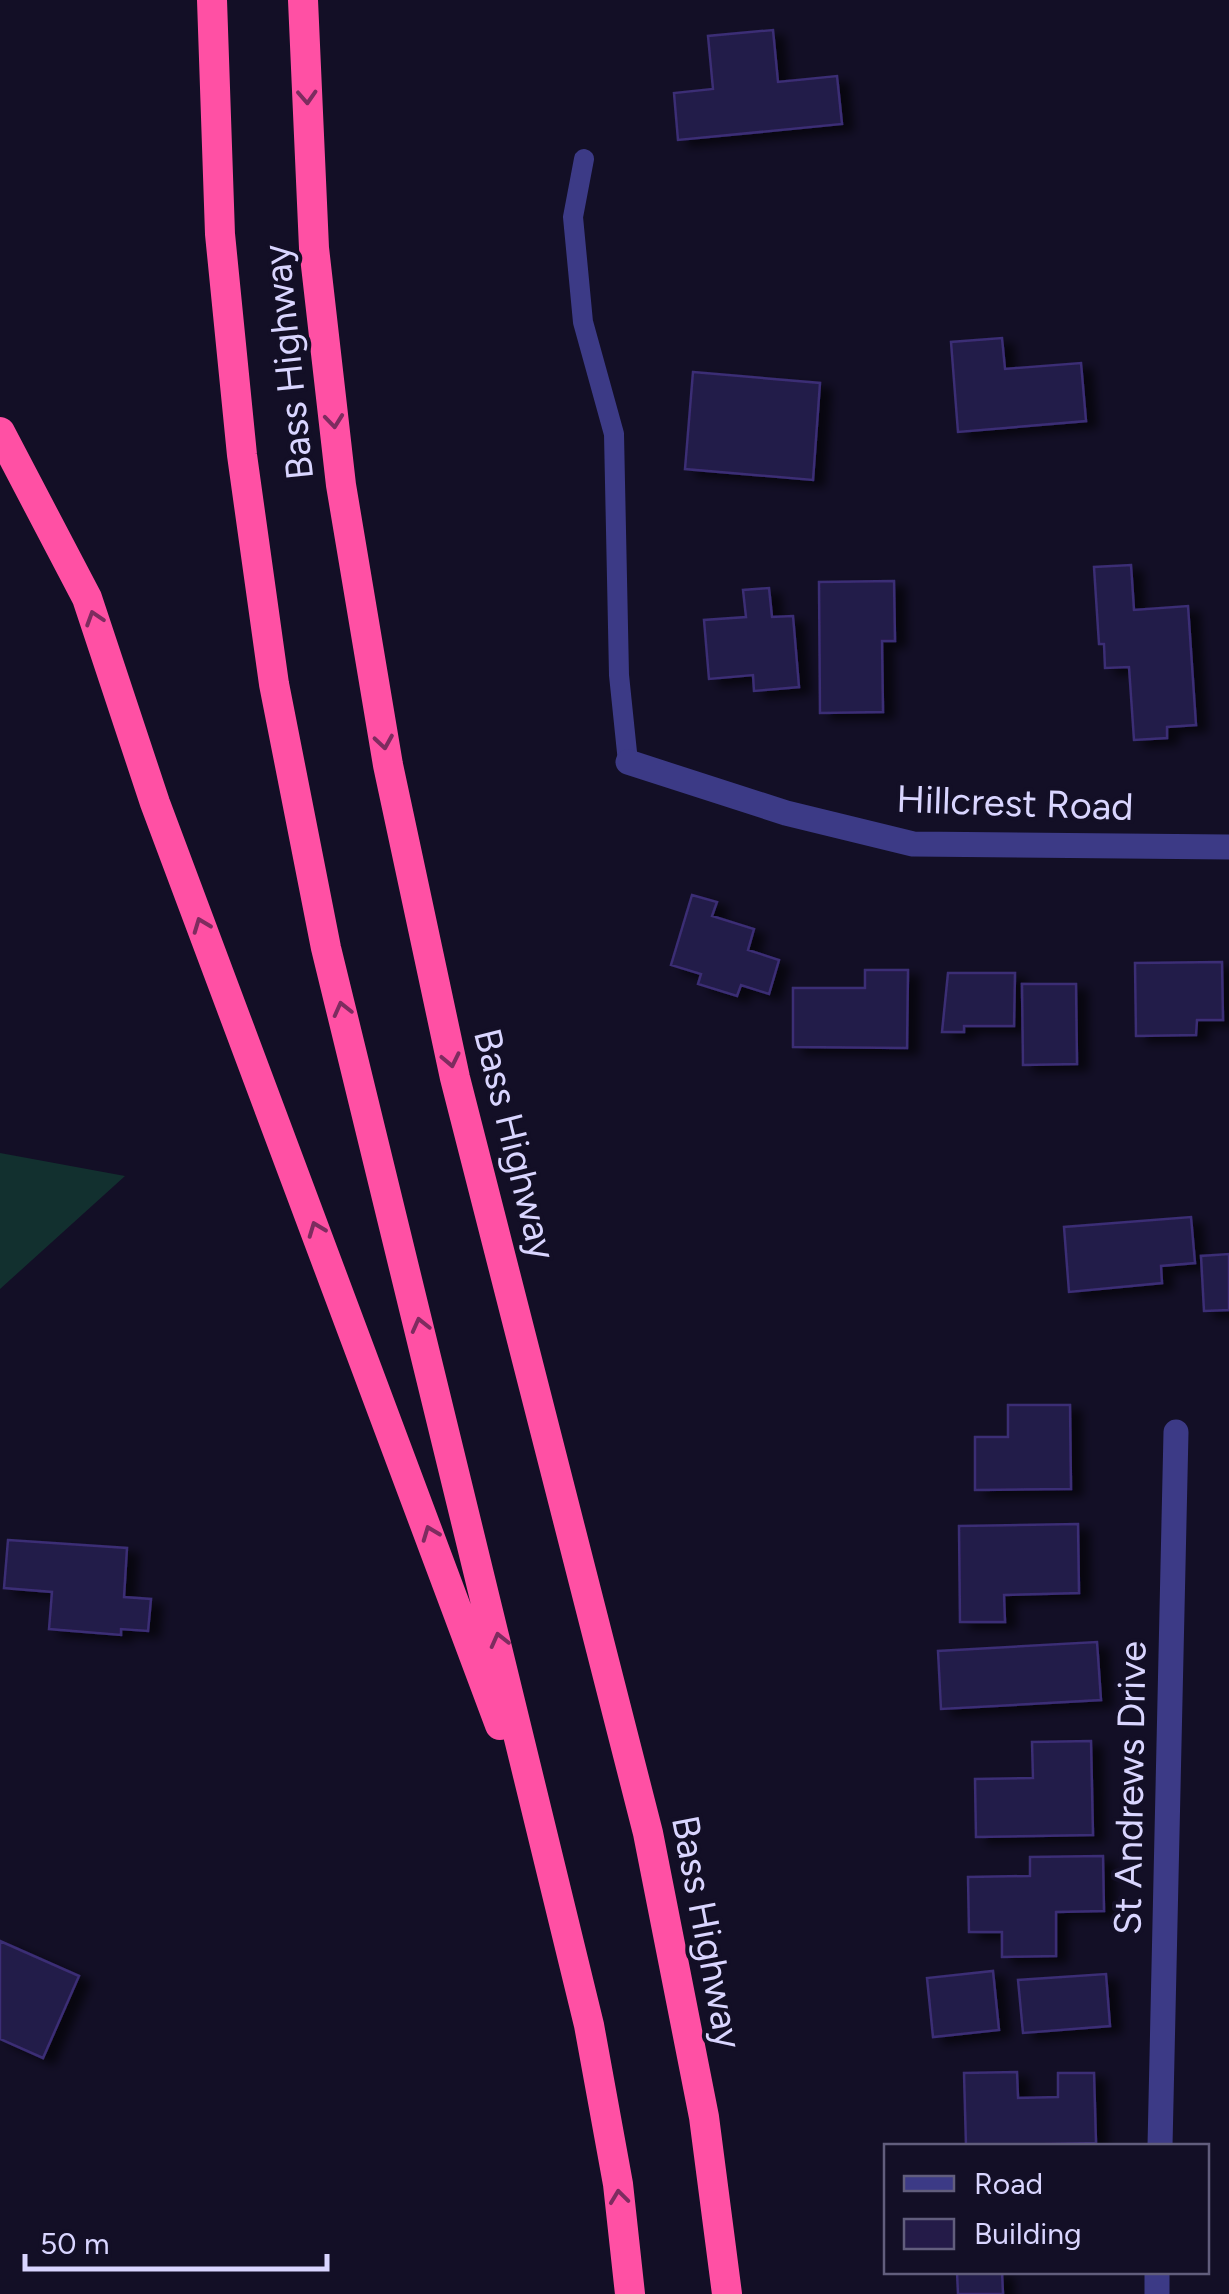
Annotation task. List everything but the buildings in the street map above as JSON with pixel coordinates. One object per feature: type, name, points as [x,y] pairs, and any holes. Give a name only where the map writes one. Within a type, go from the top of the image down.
[{"type":"highway","name":"Bass Highway","points":[[212,0],[220,234],[242,454],[274,684],[326,948],[589,2025],[618,2184],[630,2294]]},
{"type":"highway","name":"Bass Highway","points":[[303,0],[314,248],[341,485],[388,766],[455,1078],[648,1834],[704,2117],[728,2294]]},
{"type":"highway","points":[[0,432],[87,598],[162,821],[488,1686],[589,2025]]},
{"type":"street","name":"Hillcrest Road","points":[[628,762],[786,813],[913,844],[1229,847]]},
{"type":"street","name":"St Andrews Drive","points":[[1160,2144],[1176,1432]]},
{"type":"lane","points":[[584,160],[572,217],[583,322],[614,434],[619,675],[628,762]]},
{"type":"green space","points":[[0,1153],[125,1176],[0,1289]]}]
